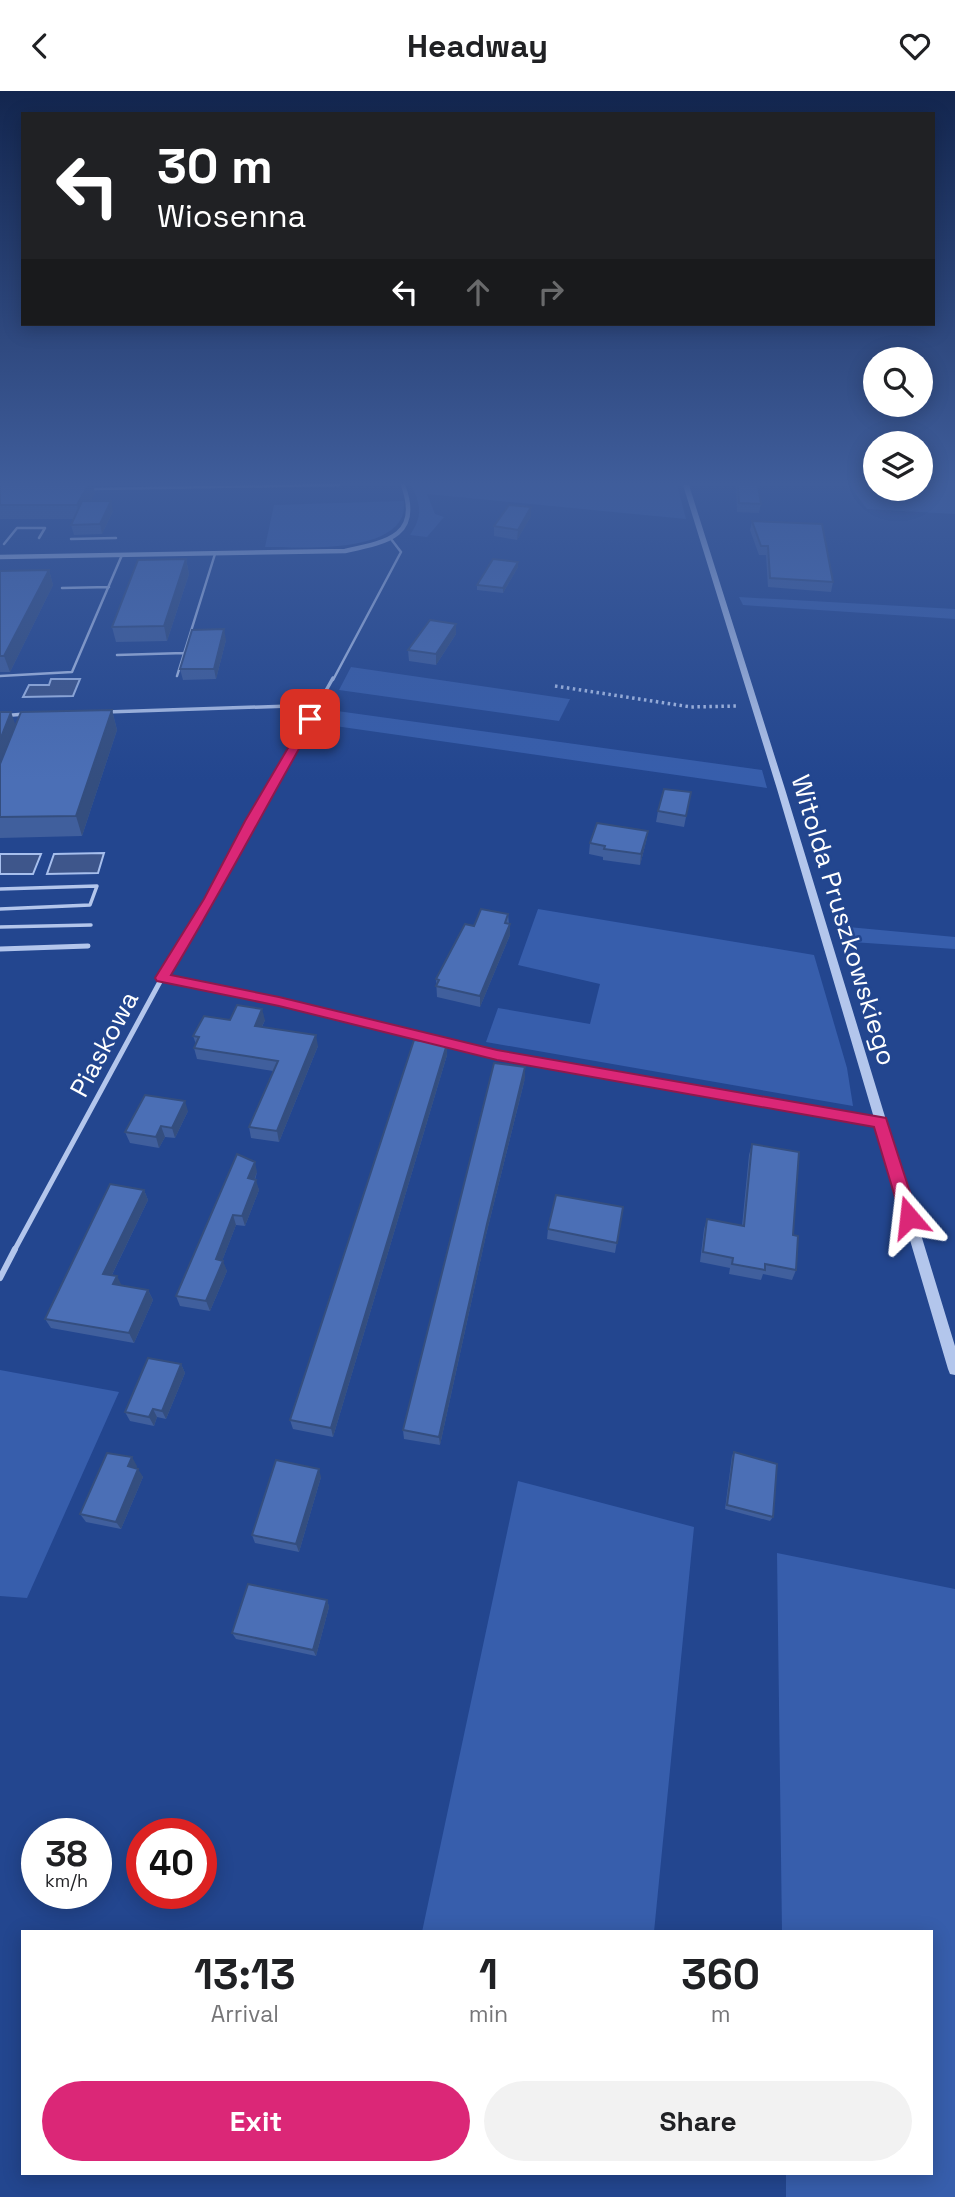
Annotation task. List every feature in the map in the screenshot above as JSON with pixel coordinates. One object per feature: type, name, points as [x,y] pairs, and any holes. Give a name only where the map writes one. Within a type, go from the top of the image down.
[{"type":"street","name":"Witolda Pruszkowskiego","points":[[717,583],[955,1369]]},
{"type":"lane","points":[[0,676],[72,672],[110,583]]},
{"type":"lane","points":[[177,676],[206,583]]},
{"type":"lane","name":"Piaskowa","points":[[0,1278],[162,978],[211,899],[245,832],[319,705],[384,583]]},
{"type":"lane","points":[[62,588],[108,587]]},
{"type":"lane","points":[[117,655],[184,653]]},
{"type":"lane","points":[[98,712],[319,705]]},
{"type":"lane","points":[[0,716],[30,714]]},
{"type":"lane","points":[[0,889],[97,886],[90,905],[0,909]]},
{"type":"lane","points":[[0,927],[91,925]]},
{"type":"lane","points":[[0,949],[88,946]]},
{"type":"lane","points":[[162,978],[279,1002],[497,1055],[881,1122]]},
{"type":"path","points":[[555,686],[691,707],[727,705],[756,709]]},
{"type":"shaded area","points":[[739,597],[955,609],[955,619],[743,605]]},
{"type":"shaded area","points":[[351,667],[570,699],[559,721],[339,690]]},
{"type":"shaded area","points":[[51,679],[80,679],[73,696],[23,697],[29,685],[49,685]]},
{"type":"shaded area","points":[[330,710],[762,770],[767,788],[321,724]]},
{"type":"shaded area","points":[[104,853],[98,873],[47,874],[54,854]]},
{"type":"shaded area","points":[[0,854],[41,854],[33,874],[0,874]]},
{"type":"shaded area","points":[[538,909],[814,955],[847,1068],[853,1106],[486,1042],[498,1008],[590,1024],[600,984],[518,965]]},
{"type":"shaded area","points":[[848,927],[955,937],[955,949],[852,942]]},
{"type":"shaded area","points":[[0,1370],[119,1392],[27,1598],[0,1596]]},
{"type":"shaded area","points":[[518,1481],[694,1527],[654,1930],[422,1930]]},
{"type":"shaded area","points":[[777,1553],[955,1589],[955,2197],[786,2197],[786,2175],[933,2175],[933,1930],[782,1930]]},
{"type":"building","points":[[0,583],[42,583],[4,656],[0,656]]},
{"type":"building","points":[[129,583],[178,583],[164,626],[112,627]]},
{"type":"building","points":[[478,583],[506,583],[503,588]]},
{"type":"building","points":[[430,620],[456,624],[436,654],[408,650]]},
{"type":"building","points":[[224,629],[214,669],[180,669],[192,630]]},
{"type":"building","points":[[112,710],[76,816],[0,817],[0,764],[21,712]]},
{"type":"building","points":[[0,712],[11,712],[0,740]]},
{"type":"building","points":[[664,789],[691,792],[686,816],[658,811]]},
{"type":"building","points":[[597,823],[648,831],[641,854],[604,849],[605,846],[590,843]]},
{"type":"building","points":[[481,909],[508,914],[505,923],[510,924],[480,996],[436,986],[439,980],[436,979],[465,924],[474,926]]},
{"type":"building","points":[[237,1005],[262,1009],[255,1026],[316,1035],[277,1131],[249,1127],[278,1061],[194,1048],[199,1037],[193,1036],[204,1016],[230,1020]]},
{"type":"building","points":[[414,1040],[447,1044],[331,1428],[290,1420]]},
{"type":"building","points":[[494,1063],[525,1067],[439,1437],[403,1430]]},
{"type":"building","points":[[145,1095],[185,1101],[172,1128],[161,1126],[156,1137],[125,1132]]},
{"type":"building","points":[[752,1144],[799,1152],[793,1235],[798,1236],[796,1270],[765,1264],[765,1270],[732,1264],[733,1258],[703,1252],[707,1219],[744,1226]]},
{"type":"building","points":[[237,1154],[255,1162],[248,1178],[256,1180],[242,1216],[233,1215],[216,1259],[223,1261],[206,1301],[176,1296]]},
{"type":"building","points":[[110,1184],[144,1190],[103,1274],[117,1276],[113,1284],[148,1290],[129,1333],[45,1319]]},
{"type":"building","points":[[556,1195],[623,1207],[617,1243],[548,1229]]},
{"type":"building","points":[[148,1358],[181,1364],[162,1411],[153,1409],[149,1417],[125,1412]]},
{"type":"building","points":[[734,1452],[777,1464],[773,1517],[727,1505]]},
{"type":"building","points":[[107,1453],[132,1457],[128,1466],[138,1469],[116,1522],[80,1514]]},
{"type":"building","points":[[276,1460],[319,1469],[296,1544],[252,1535]]},
{"type":"building","points":[[248,1584],[327,1600],[313,1650],[232,1633]]},
{"type":"route","points":[[310,719],[251,821],[211,899],[162,978],[279,1002],[497,1055],[881,1122],[909,1217]]}]
